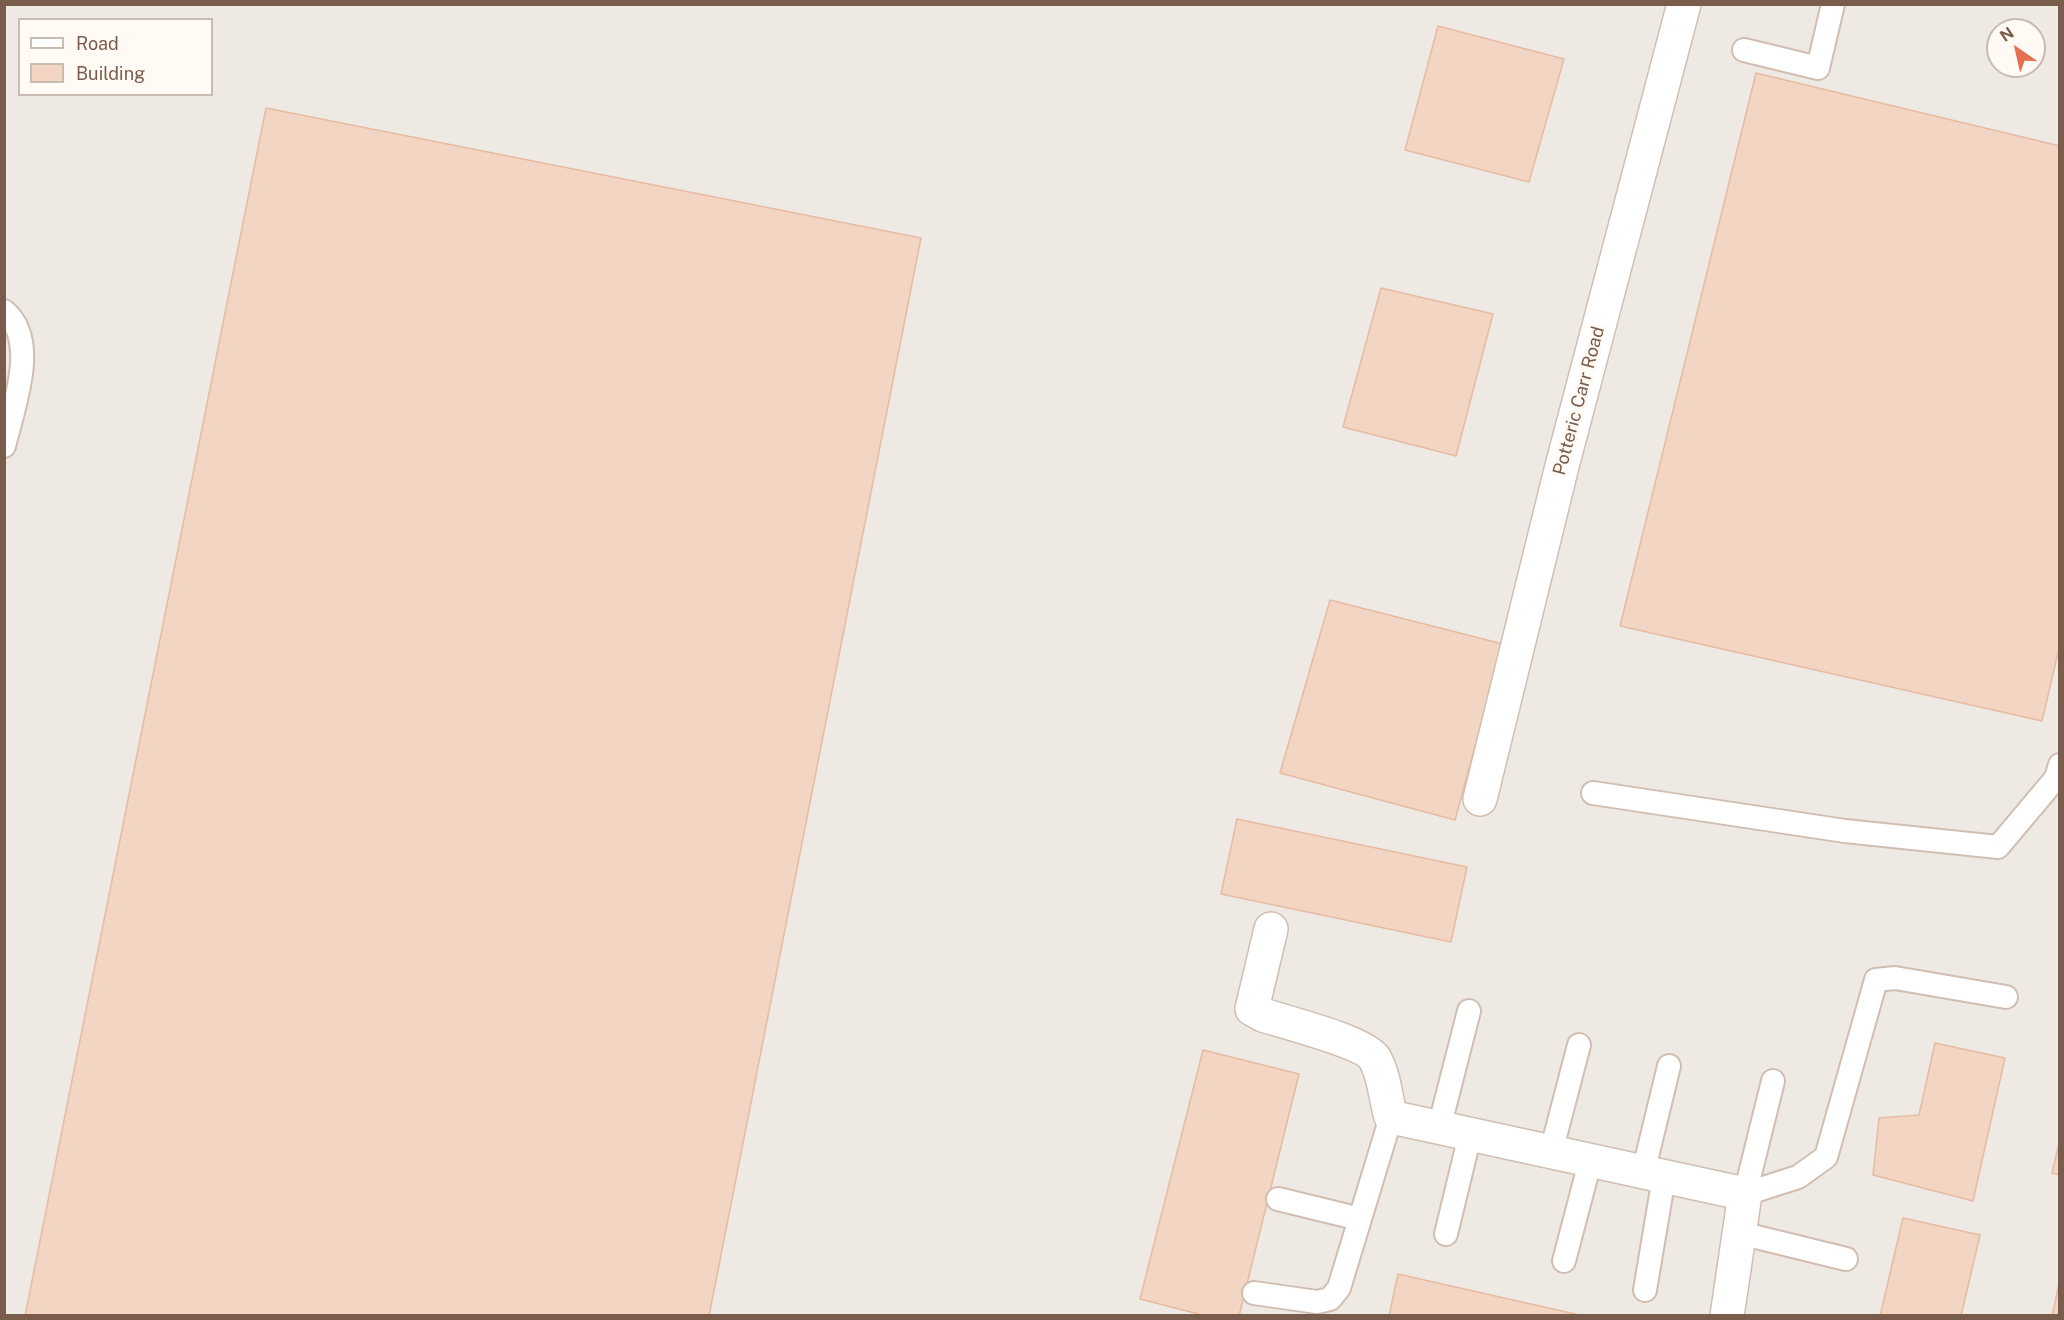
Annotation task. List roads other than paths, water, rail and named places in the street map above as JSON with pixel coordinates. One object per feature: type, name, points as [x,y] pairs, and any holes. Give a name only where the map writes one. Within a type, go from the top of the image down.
[{"type":"street","name":"Potteric Carr Road","points":[[1480,799],[1561,470],[1684,4]]},
{"type":"street","points":[[1271,929],[1251,1009],[1263,1015],[1352,1043],[1373,1056],[1383,1077],[1391,1117],[1745,1194],[1727,1316]]},
{"type":"lane","points":[[1744,50],[1818,68],[1833,4]]},
{"type":"lane","points":[[4,311],[12,317],[22,335],[24,358],[4,446]]},
{"type":"lane","points":[[1593,793],[1845,831],[1998,847],[2056,778],[2060,765]]},
{"type":"lane","points":[[1745,1194],[1798,1177],[1826,1157],[1876,980],[1895,978],[2007,997]]},
{"type":"lane","points":[[1446,1234],[1454,1131],[1469,1011]]},
{"type":"lane","points":[[1551,1152],[1579,1045]]},
{"type":"lane","points":[[1645,1290],[1653,1175],[1669,1065]]},
{"type":"lane","points":[[1745,1194],[1773,1081]]},
{"type":"lane","points":[[1254,1293],[1317,1302],[1330,1299],[1339,1288],[1391,1117]]},
{"type":"lane","points":[[1563,1261],[1590,1161]]},
{"type":"lane","points":[[1278,1198],[1360,1220]]},
{"type":"lane","points":[[1740,1233],[1846,1259]]}]
